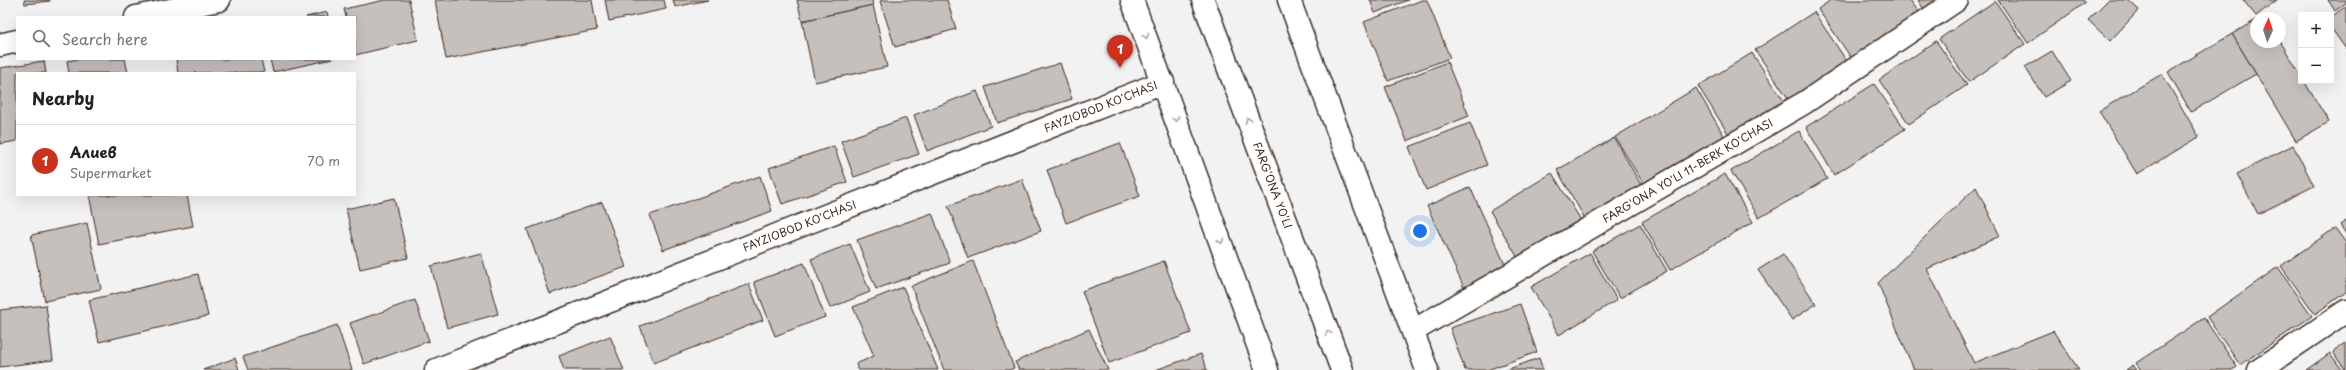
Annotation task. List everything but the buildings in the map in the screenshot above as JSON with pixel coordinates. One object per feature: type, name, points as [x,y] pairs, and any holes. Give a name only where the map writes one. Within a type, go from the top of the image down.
[{"type":"street","points":[[141,16],[219,0]]},
{"type":"street","points":[[1132,0],[1267,370]]},
{"type":"street","name":"FARG'ONA YO'LI","points":[[1203,0],[1342,370]]},
{"type":"street","points":[[1289,0],[1427,370]]},
{"type":"street","name":"FARG'ONA YO'LI 11-BERK KO'CHASI","points":[[1413,331],[1804,103],[1957,0]]},
{"type":"street","points":[[0,45],[16,41]]},
{"type":"street","name":"FAYZIOBOD KO'CHASI","points":[[436,370],[1163,82]]},
{"type":"street","points":[[2259,370],[2346,311]]},
{"type":"place","name":"Алиев","points":[[1120,68]]}]
